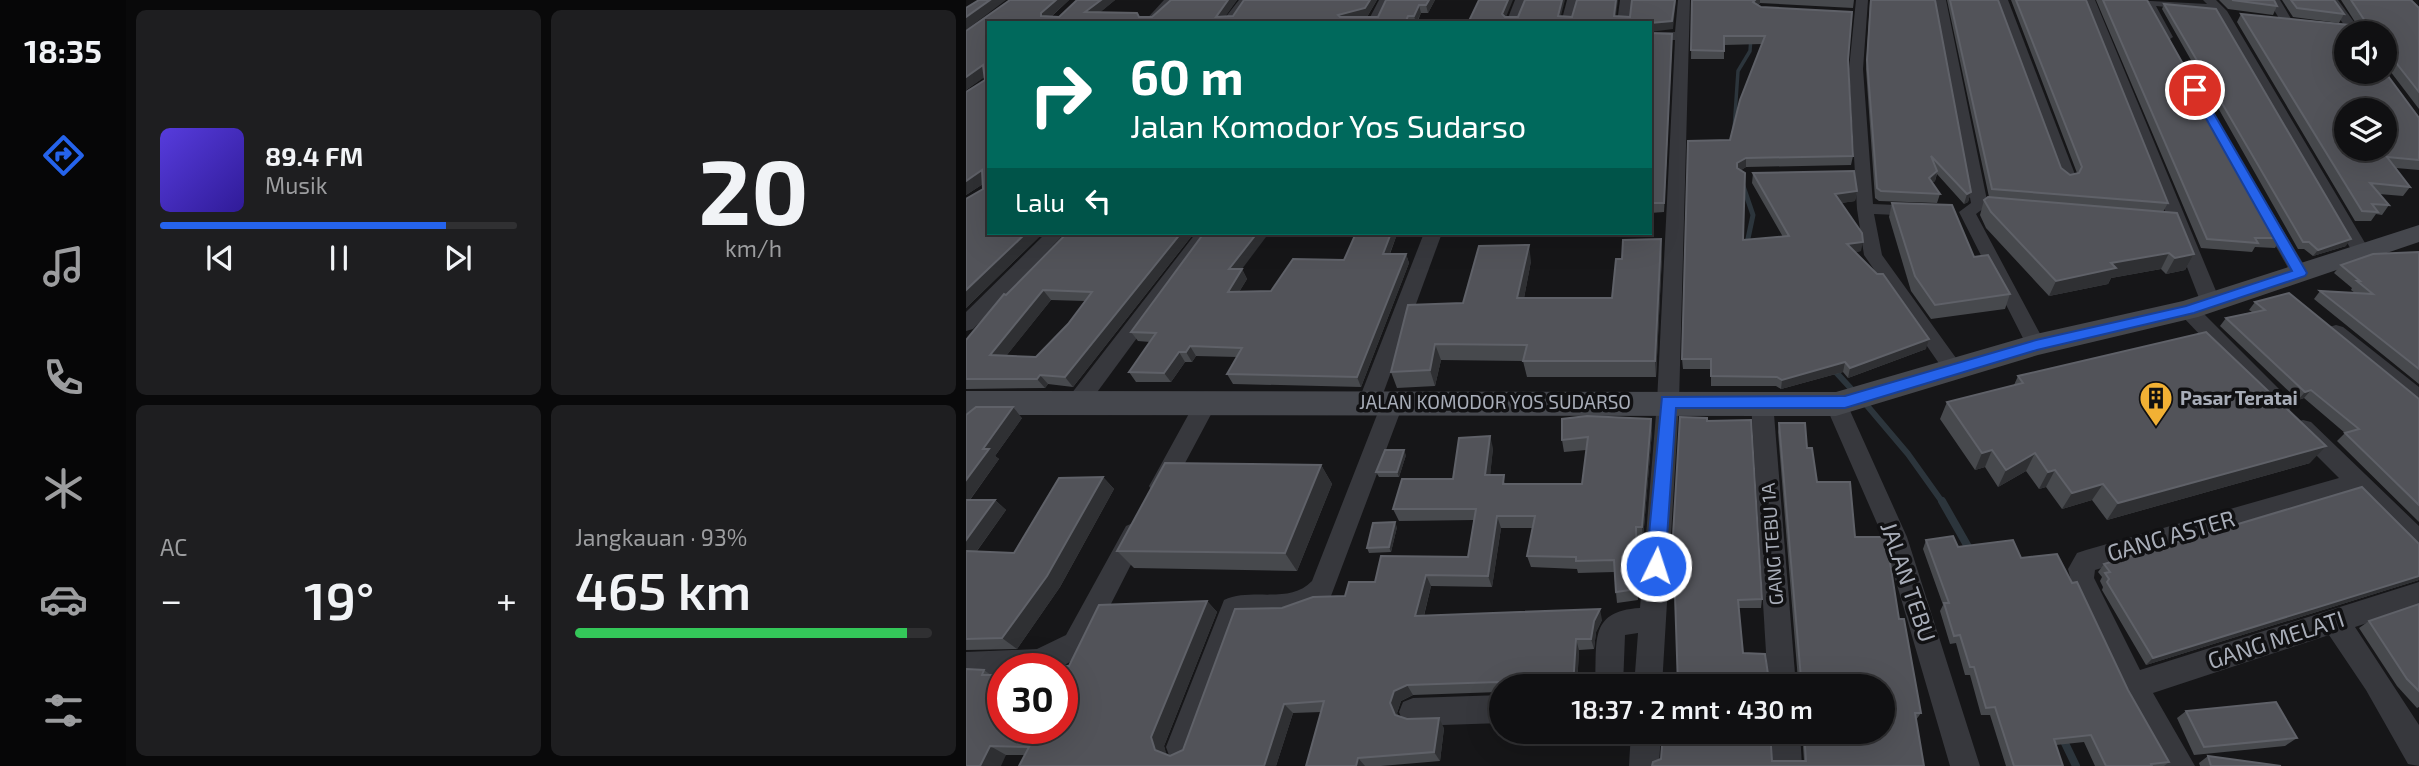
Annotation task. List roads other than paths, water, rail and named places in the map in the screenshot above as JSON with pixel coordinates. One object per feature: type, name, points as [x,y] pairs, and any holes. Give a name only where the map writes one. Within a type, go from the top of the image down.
[{"type":"street","points":[[1151,21],[1171,0]]},
{"type":"street","points":[[1229,21],[1245,0]]},
{"type":"street","points":[[1370,21],[1385,0]]},
{"type":"street","points":[[1513,21],[1521,0]]},
{"type":"street","points":[[1568,21],[1573,0]]},
{"type":"street","points":[[1623,21],[1626,0]]},
{"type":"street","points":[[1649,674],[1668,402],[1684,0]]},
{"type":"street","points":[[1940,0],[1967,209],[2036,345]]},
{"type":"street","points":[[2001,0],[2068,177]]},
{"type":"street","points":[[2090,0],[2177,221],[2200,306],[2357,482],[2419,542]]},
{"type":"street","points":[[2274,0],[2288,22]]},
{"type":"street","points":[[2332,0],[2344,21]]},
{"type":"street","points":[[2141,1],[2221,10],[2362,253]]},
{"type":"street","points":[[2141,1],[2174,49]]},
{"type":"street","points":[[1857,10],[1856,173],[1873,255],[1887,279],[1954,370]]},
{"type":"street","points":[[1652,36],[1681,36]]},
{"type":"street","points":[[2258,201],[2290,285]]},
{"type":"street","points":[[1865,209],[1967,209]]},
{"type":"street","points":[[2153,219],[2177,221]]},
{"type":"street","name":"JALAN KOMODOR YOS SUDARSO","points":[[971,410],[1076,404],[1840,403],[2036,345],[2290,285],[2362,253],[2419,233]]},
{"type":"street","points":[[966,324],[1054,235]]},
{"type":"street","points":[[1076,404],[1203,235]]},
{"type":"street","points":[[1181,747],[1233,609],[1241,606],[1298,604],[1318,595],[1322,588],[1432,235]]},
{"type":"street","points":[[2316,316],[2419,399]]},
{"type":"street","name":"GANG TEBU 1A","points":[[1762,402],[1781,674]]},
{"type":"street","name":"JALAN TEBU","points":[[1840,403],[1895,537],[1965,766]]},
{"type":"street","points":[[966,665],[1042,664],[1076,644],[1205,405]]},
{"type":"street","name":"GANG ASTER","points":[[2180,766],[2133,686],[2081,578],[2081,569],[2086,561],[2357,482]]},
{"type":"street","name":"GANG MELATI","points":[[2133,686],[2419,594]]},
{"type":"street","points":[[1610,674],[1612,631],[1619,622],[1651,620]]},
{"type":"street","points":[[2335,621],[2376,680],[2419,753]]},
{"type":"street","points":[[1413,712],[1489,709]]},
{"type":"street","points":[[1644,766],[1645,744]]},
{"type":"street","points":[[1786,744],[1787,766]]},
{"type":"waterway","points":[[1734,130],[1738,71],[1750,51],[1751,37]]},
{"type":"waterway","points":[[1742,183],[1753,215],[1746,248]]},
{"type":"waterway","points":[[1833,369],[1856,394]]},
{"type":"waterway","points":[[1864,402],[1908,454],[1943,503]]},
{"type":"waterway","points":[[1942,501],[1971,552]]},
{"type":"waterway","points":[[2062,737],[2076,766]]},
{"type":"place","name":"Pasar Teratai","points":[[2156,428]]}]
